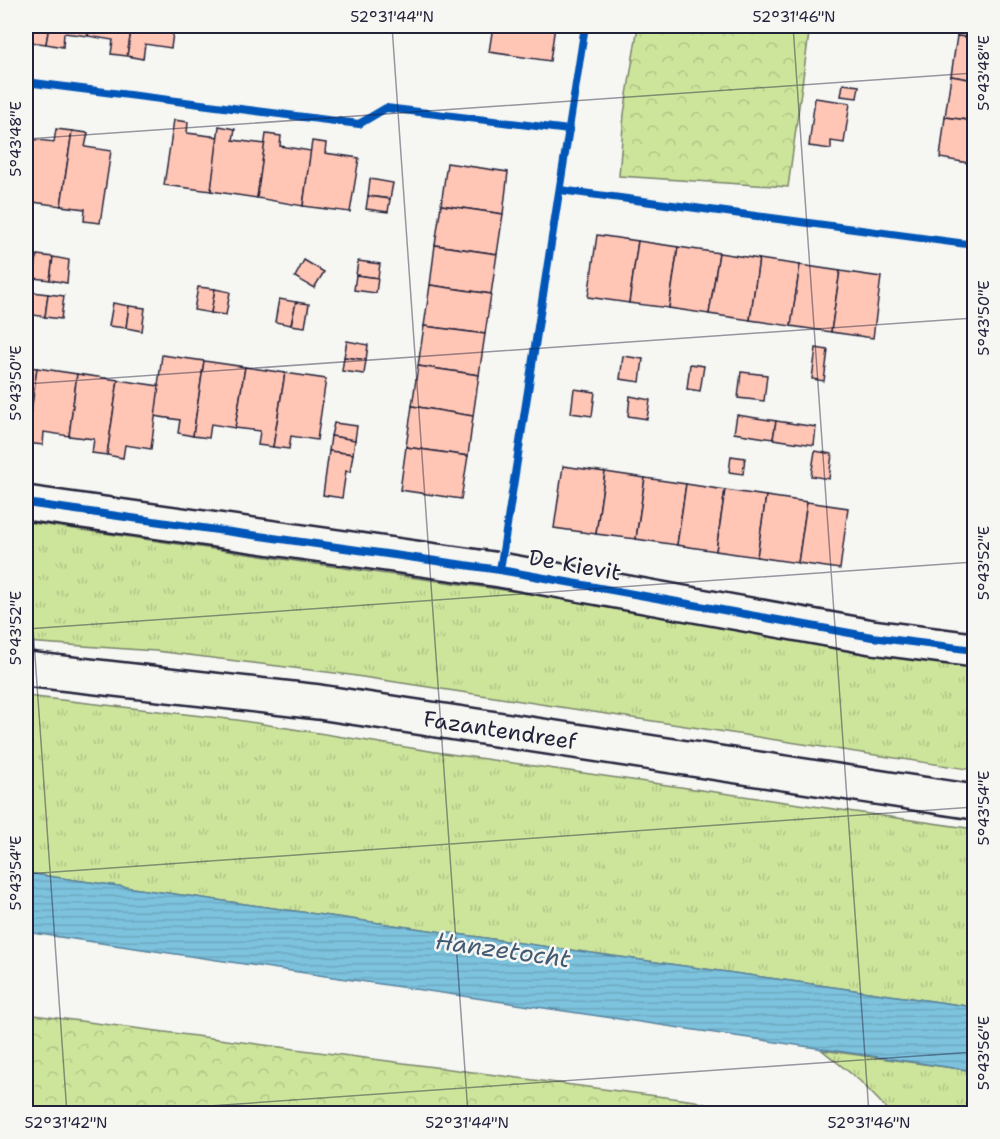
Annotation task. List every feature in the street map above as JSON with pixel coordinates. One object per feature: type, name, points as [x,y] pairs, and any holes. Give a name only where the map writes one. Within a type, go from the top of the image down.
[{"type":"street","name":"De Kievit","points":[[26,502],[500,570],[872,637],[975,650]]},
{"type":"street","name":"Fazantendreef","points":[[26,669],[319,702],[975,802]]},
{"type":"green space","points":[[638,26],[810,26],[788,187],[619,176],[624,114]]},
{"type":"green space","points":[[26,522],[372,572],[974,654],[974,770],[343,674],[156,651],[26,642]]},
{"type":"green space","points":[[26,696],[237,720],[436,752],[974,829],[974,1007],[26,873]]},
{"type":"green space","points":[[26,1014],[695,1101],[734,1113],[26,1113]]},
{"type":"green space","points":[[822,1050],[974,1071],[974,1113],[891,1113],[860,1081]]},
{"type":"water","name":"Hanzetocht","points":[[26,873],[974,1007],[974,1071],[26,932]]},
{"type":"building","points":[[26,26],[49,26],[46,44],[30,42],[32,28],[26,28]]},
{"type":"building","points":[[49,26],[90,26],[88,36],[64,33],[63,47],[46,44]]},
{"type":"building","points":[[90,26],[132,26],[127,56],[111,54],[113,40],[88,36]]},
{"type":"building","points":[[132,26],[174,26],[171,48],[145,44],[143,59],[127,56]]},
{"type":"building","points":[[493,26],[555,26],[550,61],[489,52]]},
{"type":"building","points":[[958,26],[974,26],[974,38],[957,36]]},
{"type":"building","points":[[957,36],[974,38],[974,80],[951,76]]},
{"type":"building","points":[[951,76],[974,80],[974,121],[945,117]]},
{"type":"building","points":[[843,84],[859,86],[857,98],[841,96]]},
{"type":"building","points":[[815,98],[850,103],[844,143],[831,141],[831,149],[809,146]]},
{"type":"building","points":[[945,117],[974,121],[974,164],[940,158]]},
{"type":"building","points":[[174,120],[188,122],[187,133],[219,137],[211,191],[164,185]]},
{"type":"building","points":[[219,126],[235,129],[233,140],[265,144],[257,198],[211,191]]},
{"type":"building","points":[[56,129],[72,131],[61,206],[26,201],[26,168],[30,139],[54,142]]},
{"type":"building","points":[[72,131],[88,133],[85,147],[111,151],[100,223],[84,221],[85,209],[61,206]]},
{"type":"building","points":[[266,134],[281,136],[280,146],[311,151],[303,206],[257,198]]},
{"type":"building","points":[[26,138],[30,139],[26,168]]},
{"type":"building","points":[[312,141],[326,143],[325,153],[359,158],[350,212],[303,206]]},
{"type":"building","points":[[447,163],[508,172],[503,214],[441,205]]},
{"type":"building","points":[[370,179],[393,183],[390,199],[368,196]]},
{"type":"building","points":[[368,196],[390,199],[388,212],[366,209]]},
{"type":"building","points":[[441,205],[503,214],[497,254],[435,245]]},
{"type":"building","points":[[597,235],[638,241],[629,303],[588,297]]},
{"type":"building","points":[[638,241],[678,247],[669,308],[629,303]]},
{"type":"building","points":[[435,245],[497,254],[491,294],[430,285]]},
{"type":"building","points":[[678,247],[719,253],[709,314],[669,308]]},
{"type":"building","points":[[719,253],[759,259],[750,320],[709,314]]},
{"type":"building","points":[[37,255],[53,257],[50,280],[34,278]]},
{"type":"building","points":[[53,257],[69,260],[67,283],[50,280]]},
{"type":"building","points":[[759,259],[800,265],[791,326],[750,320]]},
{"type":"building","points":[[304,260],[324,272],[314,288],[295,277]]},
{"type":"building","points":[[358,261],[380,264],[378,278],[356,275]]},
{"type":"building","points":[[800,265],[840,271],[831,332],[791,326]]},
{"type":"building","points":[[840,271],[881,277],[873,338],[831,332]]},
{"type":"building","points":[[356,275],[378,278],[376,293],[354,290]]},
{"type":"building","points":[[430,285],[491,294],[485,334],[424,326]]},
{"type":"building","points":[[198,287],[215,289],[211,313],[194,310]]},
{"type":"building","points":[[215,289],[230,292],[226,315],[211,313]]},
{"type":"building","points":[[32,292],[48,294],[45,317],[28,314]]},
{"type":"building","points":[[48,294],[64,296],[61,319],[45,317]]},
{"type":"building","points":[[279,299],[296,302],[291,325],[275,322]]},
{"type":"building","points":[[296,302],[309,304],[305,327],[291,325]]},
{"type":"building","points":[[113,303],[129,306],[126,328],[109,326]]},
{"type":"building","points":[[129,306],[145,308],[142,331],[126,328]]},
{"type":"building","points":[[424,326],[485,334],[479,375],[418,366]]},
{"type":"building","points":[[347,341],[368,345],[366,360],[344,357]]},
{"type":"building","points":[[816,348],[828,350],[824,381],[812,379]]},
{"type":"building","points":[[162,355],[204,361],[193,436],[178,433],[180,420],[154,416]]},
{"type":"building","points":[[623,356],[643,359],[640,382],[620,379]]},
{"type":"building","points":[[344,357],[366,360],[364,374],[342,371]]},
{"type":"building","points":[[204,361],[245,367],[235,428],[211,424],[209,438],[193,436]]},
{"type":"building","points":[[690,364],[704,366],[700,391],[687,389]]},
{"type":"building","points":[[418,366],[479,375],[473,416],[412,406]]},
{"type":"building","points":[[26,367],[37,368],[27,443],[26,442]]},
{"type":"building","points":[[245,367],[285,373],[273,447],[258,445],[260,431],[235,428]]},
{"type":"building","points":[[37,368],[77,374],[69,436],[44,432],[43,445],[27,443]]},
{"type":"building","points":[[741,372],[767,375],[764,401],[738,398]]},
{"type":"building","points":[[285,373],[326,379],[317,440],[291,436],[289,449],[273,447]]},
{"type":"building","points":[[77,374],[118,380],[107,455],[92,453],[94,439],[69,436]]},
{"type":"building","points":[[118,380],[159,386],[151,449],[125,445],[123,458],[107,455]]},
{"type":"building","points":[[574,389],[595,392],[592,416],[571,413]]},
{"type":"building","points":[[630,396],[650,400],[647,419],[628,416]]},
{"type":"building","points":[[412,406],[473,416],[468,456],[406,447]]},
{"type":"building","points":[[737,415],[776,421],[773,439],[734,433]]},
{"type":"building","points":[[776,421],[816,427],[814,445],[773,439]]},
{"type":"building","points":[[334,423],[357,426],[355,440],[331,436]]},
{"type":"building","points":[[331,436],[355,440],[353,454],[329,451]]},
{"type":"building","points":[[406,447],[468,456],[461,499],[400,490]]},
{"type":"building","points":[[329,451],[353,454],[350,472],[346,471],[342,498],[323,495]]},
{"type":"building","points":[[815,451],[832,454],[829,479],[811,476]]},
{"type":"building","points":[[731,456],[745,458],[743,474],[729,472]]},
{"type":"building","points":[[563,466],[605,472],[596,534],[554,528]]},
{"type":"building","points":[[605,472],[645,478],[636,539],[596,534]]},
{"type":"building","points":[[645,478],[686,484],[677,545],[636,539]]},
{"type":"building","points":[[686,484],[725,490],[716,551],[677,545]]},
{"type":"building","points":[[725,490],[766,496],[757,557],[716,551]]},
{"type":"building","points":[[766,496],[807,502],[798,563],[757,557]]},
{"type":"building","points":[[807,502],[848,508],[840,569],[798,563]]},
{"type":"cycle path","points":[[500,570],[585,26]]},
{"type":"cycle path","points":[[26,82],[359,124],[386,108],[569,130]]},
{"type":"cycle path","points":[[560,190],[974,245]]},
{"type":"cycle path","points":[[26,503],[500,570],[872,637],[974,650]]}]
